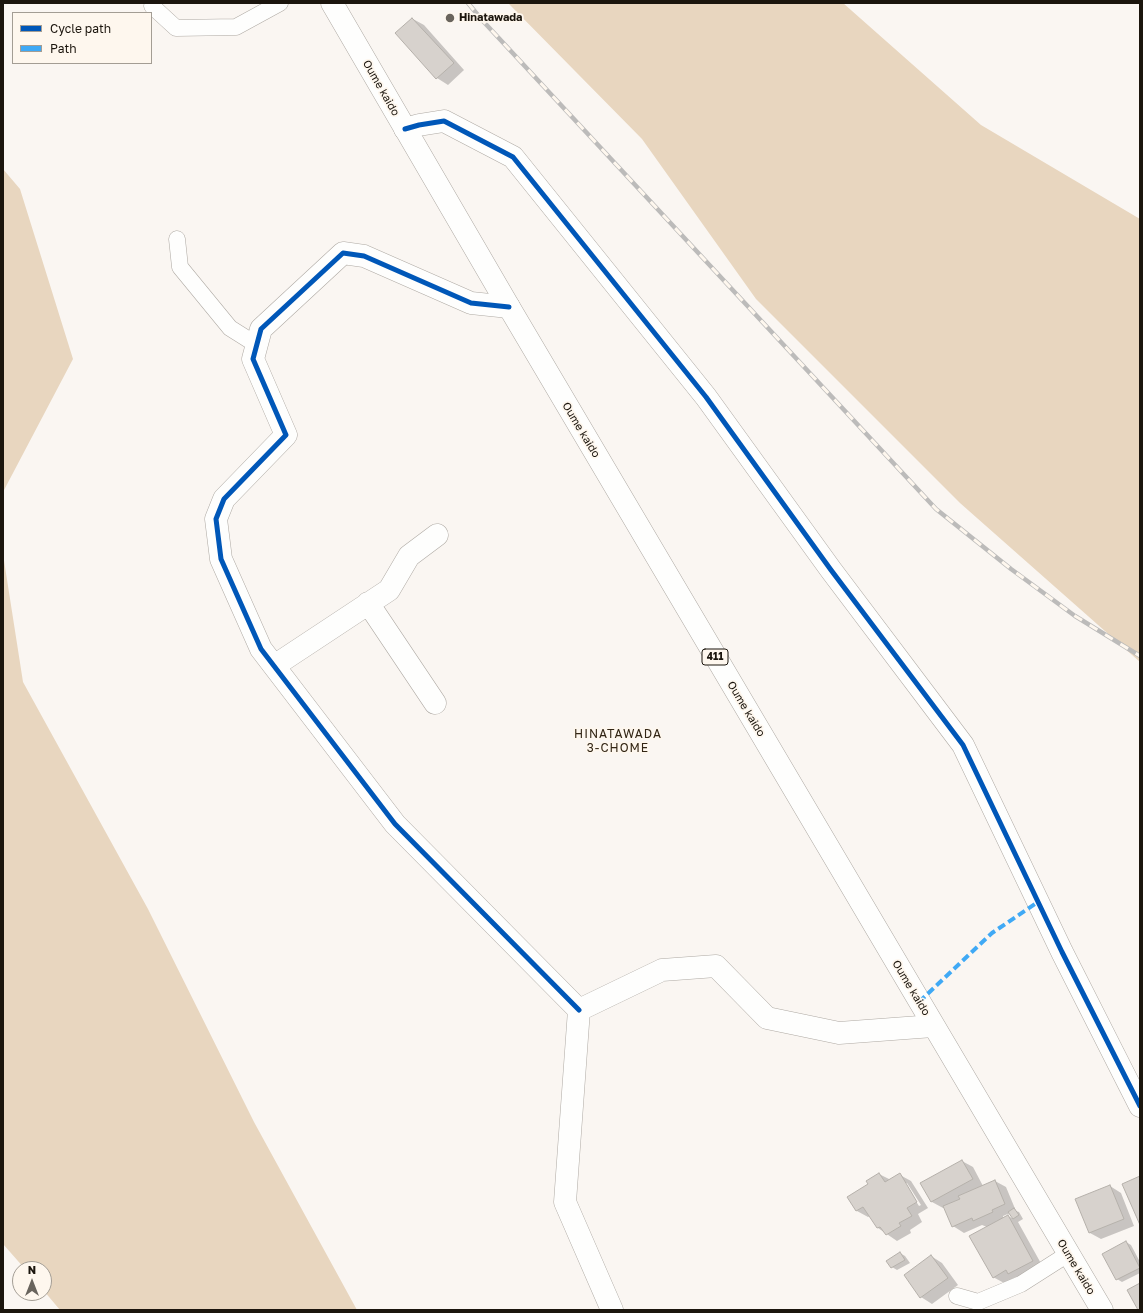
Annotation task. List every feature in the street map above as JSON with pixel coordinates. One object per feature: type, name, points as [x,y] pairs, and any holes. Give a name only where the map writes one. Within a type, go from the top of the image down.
[{"type":"main road","name":"Oume kaido","points":[[332,3],[509,307],[1102,1310]]},
{"type":"main road","points":[[405,129],[419,124],[444,121],[513,157],[706,398],[831,570],[963,745],[1062,952],[1140,1106]]},
{"type":"main road","points":[[509,307],[472,303],[364,256],[343,253],[261,329],[253,359],[286,435],[224,499],[216,519],[221,559],[261,649],[395,824],[579,1010],[565,1202],[612,1310]]},
{"type":"main road","points":[[274,666],[389,590],[409,556],[436,535]]},
{"type":"main road","points":[[368,603],[435,704]]},
{"type":"main road","points":[[579,1010],[662,970],[716,966],[767,1018],[840,1033],[933,1026]]},
{"type":"lane","points":[[152,6],[176,28],[236,27],[280,3]]},
{"type":"lane","points":[[177,239],[180,268],[230,328],[257,345]]},
{"type":"lane","points":[[957,1296],[978,1302],[1022,1284],[1068,1254]]},
{"type":"shaded area","points":[[508,3],[843,3],[981,125],[1140,219],[1140,662],[960,503],[756,299],[642,139]]},
{"type":"shaded area","points":[[3,169],[20,189],[73,359],[3,492]]},
{"type":"shaded area","points":[[3,554],[23,682],[148,909],[254,1122],[357,1310],[60,1310],[52,1300],[52,1261],[18,1261],[3,1244]]},
{"type":"building","points":[[412,18],[454,63],[436,79],[395,33]]},
{"type":"building","points":[[962,1160],[973,1179],[931,1202],[920,1183]]},
{"type":"building","points":[[879,1173],[885,1182],[900,1173],[917,1202],[907,1208],[912,1216],[899,1223],[901,1226],[886,1235],[880,1227],[877,1228],[863,1207],[856,1211],[847,1197],[868,1184],[866,1181]]},
{"type":"building","points":[[1140,1176],[1140,1225],[1122,1184]]},
{"type":"building","points":[[995,1180],[1005,1204],[992,1210],[993,1212],[973,1221],[972,1218],[952,1227],[943,1206],[960,1199],[958,1196]]},
{"type":"building","points":[[1110,1185],[1124,1219],[1089,1233],[1075,1199]]},
{"type":"building","points":[[1014,1208],[1019,1215],[1013,1219],[1008,1212]]},
{"type":"building","points":[[1008,1215],[1033,1261],[1008,1274],[1006,1270],[993,1278],[969,1236]]},
{"type":"building","points":[[1126,1241],[1140,1268],[1116,1280],[1102,1254]]},
{"type":"building","points":[[900,1252],[905,1260],[891,1268],[886,1261]]},
{"type":"building","points":[[931,1255],[948,1278],[920,1298],[904,1275]]},
{"type":"building","points":[[1140,1283],[1140,1310],[1138,1310],[1127,1290]]},
{"type":"railway","points":[[468,3],[482,20],[936,509],[1011,569],[1075,616],[1140,656]]},
{"type":"marked path","points":[[919,1002],[992,933],[1038,902]]},
{"type":"cycle path","points":[[405,129],[444,121],[513,157],[706,397],[831,570],[963,745],[1062,952],[1140,1106]]},
{"type":"cycle path","points":[[509,307],[471,303],[364,256],[343,253],[261,329],[253,359],[286,435],[224,499],[216,519],[221,559],[261,649],[395,824],[579,1010]]},
{"type":"place","name":"Hinatawada","points":[[450,18]]},
{"type":"district","name":"HINATAWADA 3-CHOME","points":[[618,741]]}]
